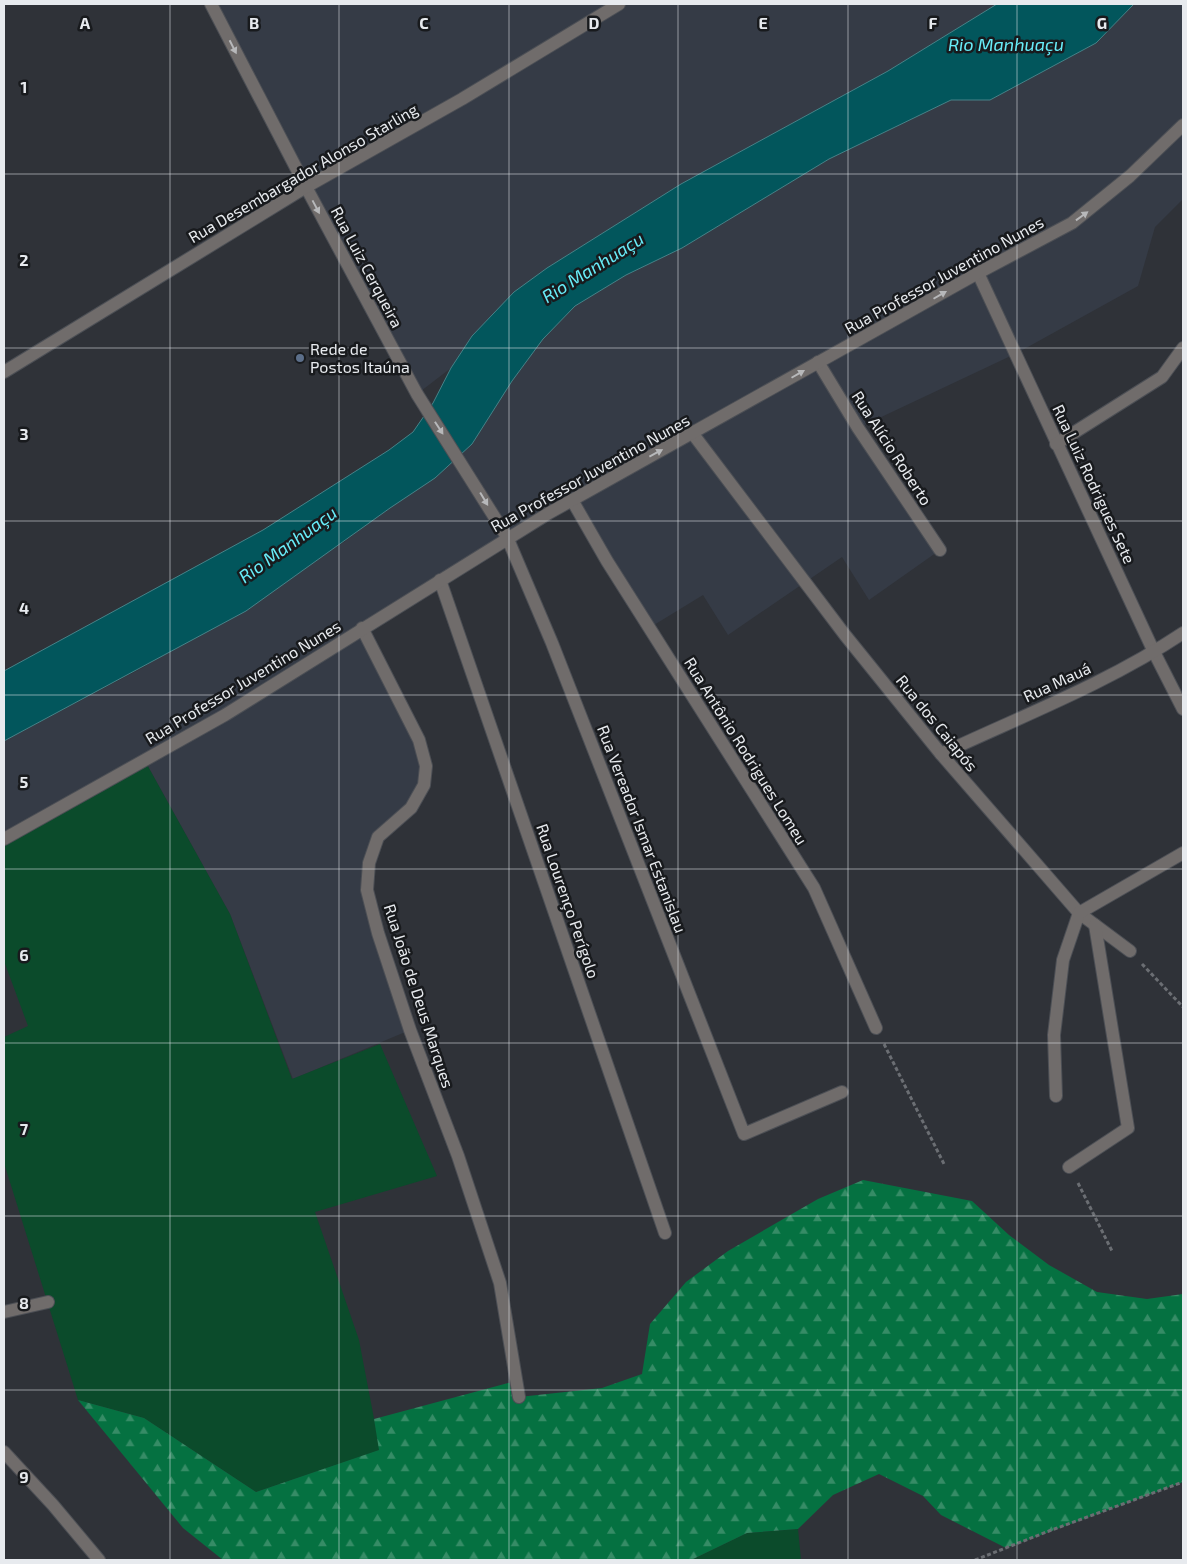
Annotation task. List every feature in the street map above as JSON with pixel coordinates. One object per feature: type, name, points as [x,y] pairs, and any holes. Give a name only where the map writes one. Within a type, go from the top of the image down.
[{"type":"street","name":"Rua Luiz Cerqueira","points":[[211,4],[417,394],[461,461],[507,537]]},
{"type":"street","name":"Rua Desembargador Alonso Starling","points":[[4,372],[306,187],[462,99],[619,4]]},
{"type":"street","name":"Rua Professor Juventino Nunes","points":[[4,839],[225,715],[507,537],[978,273],[1072,223],[1124,182],[1183,125]]},
{"type":"street","name":"Rua Luiz Rodrigues Sete","points":[[978,273],[1017,353],[1056,444],[1154,652],[1183,709]]},
{"type":"street","points":[[1056,444],[1162,377],[1183,348]]},
{"type":"street","name":"Rua Alício Roberto","points":[[818,362],[858,428],[940,550]]},
{"type":"street","name":"Rua dos Caiapós","points":[[693,434],[845,635],[941,754],[1079,913],[1130,951]]},
{"type":"street","name":"Rua Antônio Rodrigues Lomeu","points":[[572,500],[607,561],[814,888],[876,1028]]},
{"type":"street","name":"Rua Vereador Ismar Estanislau","points":[[507,537],[552,644],[744,1134],[842,1092]]},
{"type":"street","name":"Rua Lourenço Perígolo","points":[[440,580],[665,1233]]},
{"type":"street","name":"Rua João de Deus Marques","points":[[362,628],[419,740],[426,766],[424,785],[411,808],[378,837],[369,863],[368,890],[378,933],[410,1030],[458,1156],[500,1283],[519,1397]]},
{"type":"street","name":"Rua Mauá","points":[[941,754],[1080,690],[1154,652],[1183,633]]},
{"type":"street","points":[[1056,1096],[1054,1035],[1062,969],[1079,913],[1183,853]]},
{"type":"street","points":[[1070,1167],[1128,1128],[1095,925]]},
{"type":"street","points":[[4,1312],[48,1302]]},
{"type":"street","points":[[4,1452],[53,1505],[99,1560]]},
{"type":"path","points":[[1130,951],[1183,1007]]},
{"type":"path","points":[[876,1028],[944,1164]]},
{"type":"path","points":[[1070,1167],[1112,1250]]},
{"type":"path","points":[[976,1560],[1183,1482]]},
{"type":"shaded area","points":[[211,4],[997,4],[888,71],[681,184],[547,268],[472,336],[451,368],[417,394]]},
{"type":"shaded area","points":[[1134,4],[1183,4],[1183,199],[1155,227],[1138,286],[1017,353],[858,428],[940,550],[869,600],[842,557],[728,635],[703,595],[649,628],[571,500],[362,628],[419,740],[424,785],[378,837],[367,890],[410,1030],[293,1079],[230,914],[145,761],[4,839],[4,741],[142,668],[344,542],[472,444],[512,381],[543,339],[575,306],[626,275],[682,248],[829,159],[951,100],[990,100],[1096,43]]},
{"type":"green space","points":[[145,761],[230,914],[292,1079],[380,1044],[437,1176],[315,1212],[359,1340],[380,1450],[256,1492],[144,1418],[78,1400],[4,1163],[4,1037],[28,1026],[4,961],[4,839]]},
{"type":"green space","points":[[863,1180],[972,1201],[1009,1235],[1049,1265],[1097,1292],[1147,1299],[1183,1294],[1183,1482],[1006,1548],[941,1515],[923,1496],[879,1474],[833,1495],[798,1529],[747,1533],[691,1560],[223,1560],[183,1528],[78,1400],[144,1418],[256,1492],[379,1450],[374,1419],[516,1381],[519,1397],[602,1388],[642,1374],[650,1324],[686,1282],[728,1251],[818,1199]]},
{"type":"green space","points":[[798,1529],[801,1560],[691,1560],[747,1533]]},
{"type":"water","name":"Rio Manhuaçu","points":[[997,4],[1134,4],[1096,43],[990,100],[951,100],[829,159],[682,248],[626,275],[575,306],[543,339],[512,381],[472,444],[435,478],[246,611],[4,741],[4,671],[263,530],[389,450],[413,432],[433,403],[451,368],[472,336],[514,292],[547,268],[681,184],[888,71]]},
{"type":"place","name":"Rede de Postos Itaúna","points":[[300,358]]}]
